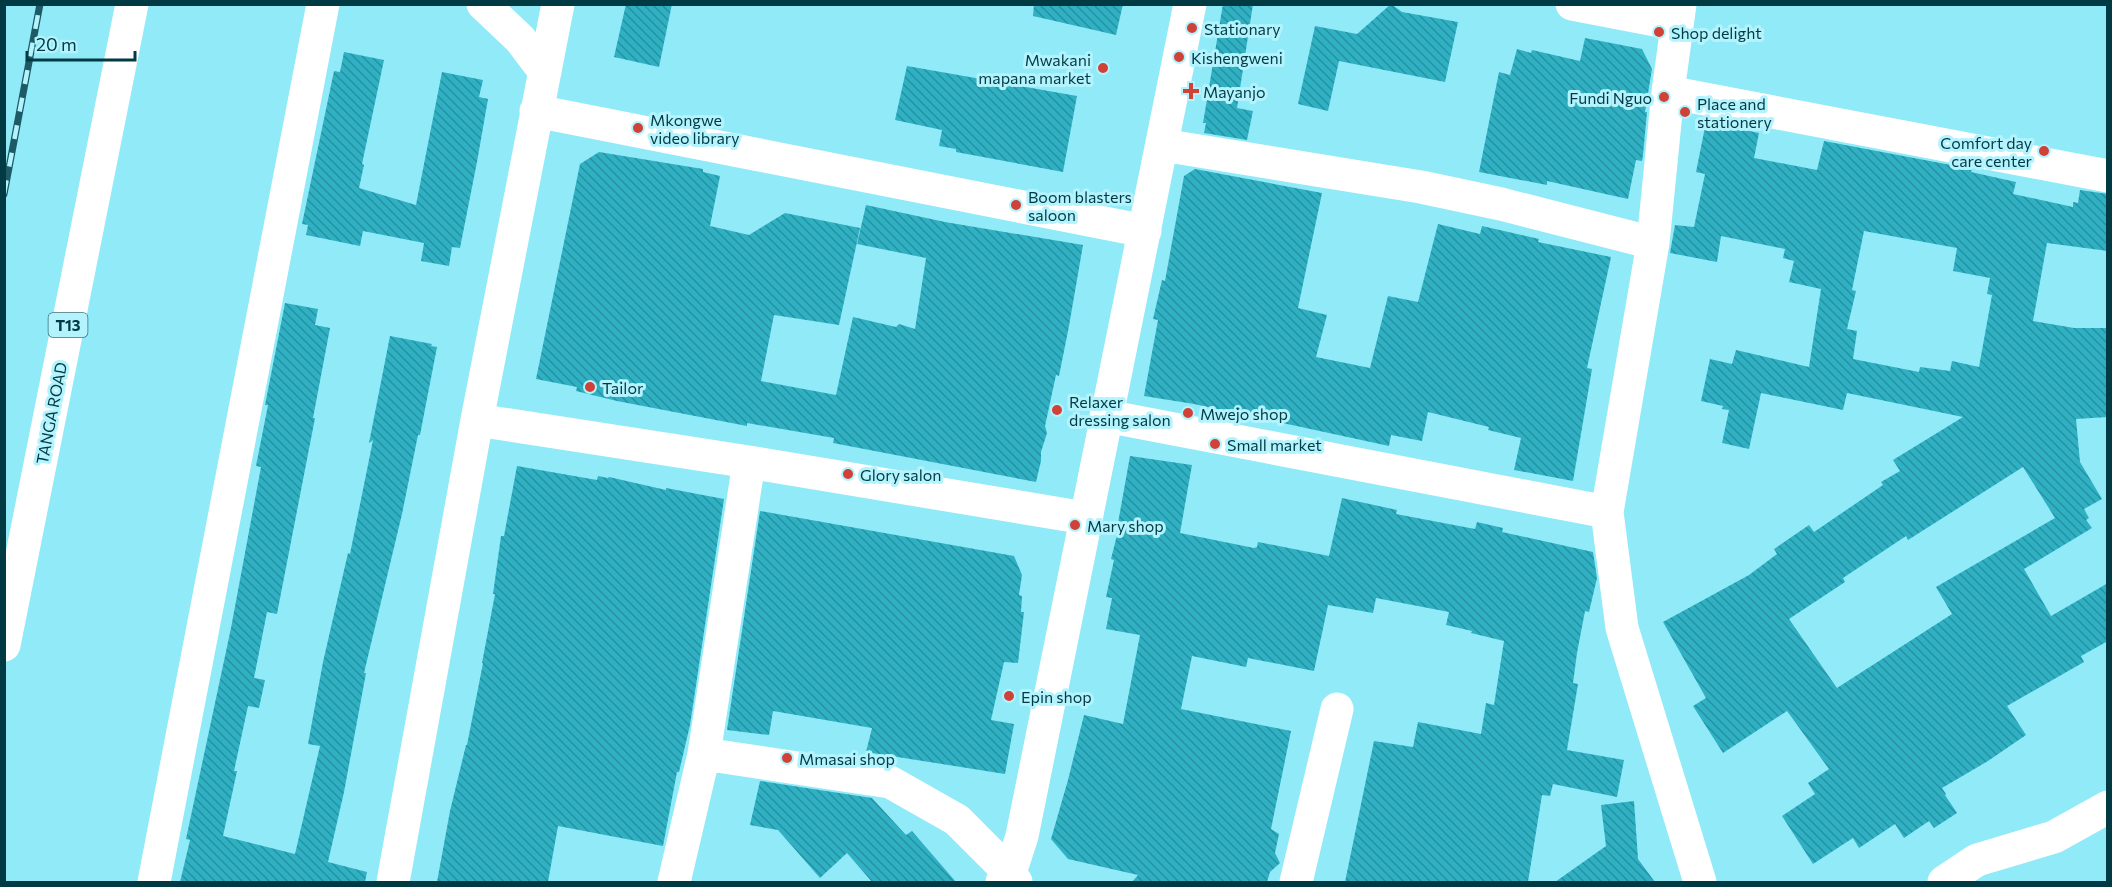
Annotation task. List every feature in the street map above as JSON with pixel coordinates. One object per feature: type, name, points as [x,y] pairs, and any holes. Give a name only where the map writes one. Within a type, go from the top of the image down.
[{"type":"main road","name":"TANGA ROAD","points":[[4,645],[132,4]]},
{"type":"main road","points":[[154,882],[323,4]]},
{"type":"main road","points":[[483,4],[520,39],[545,72]]},
{"type":"main road","points":[[393,882],[477,420],[558,4]]},
{"type":"main road","points":[[1009,879],[1022,836],[1190,4]]},
{"type":"main road","points":[[1572,4],[1678,14],[1653,243],[1607,512],[1622,628],[1700,882]]},
{"type":"main road","points":[[1668,92],[2108,176]]},
{"type":"main road","points":[[536,111],[1145,231]]},
{"type":"main road","points":[[1162,145],[1421,187],[1501,204],[1653,243]]},
{"type":"main road","points":[[1106,416],[1607,512]]},
{"type":"main road","points":[[477,420],[749,462],[1085,518]]},
{"type":"main road","points":[[674,882],[704,754],[749,462]]},
{"type":"main road","points":[[1296,882],[1337,709]]},
{"type":"main road","points":[[704,754],[890,782],[957,820],[1009,879]]},
{"type":"main road","points":[[1944,882],[1977,860],[2054,837],[2108,807]]},
{"type":"building","points":[[626,4],[672,4],[659,67],[614,57]]},
{"type":"building","points":[[1034,4],[1123,4],[1116,35],[1033,16]]},
{"type":"building","points":[[1223,4],[1253,4],[1237,108],[1253,111],[1247,140],[1204,133],[1206,123],[1203,123]]},
{"type":"building","points":[[1391,4],[1402,12],[1458,22],[1445,82],[1339,61],[1328,111],[1298,104],[1315,26],[1357,34]]},
{"type":"building","points":[[1585,38],[1642,49],[1652,69],[1645,112],[1647,112],[1642,161],[1636,160],[1628,199],[1547,181],[1547,185],[1479,172],[1499,72],[1510,75],[1517,49],[1531,53],[1532,50],[1580,61]]},
{"type":"building","points":[[344,52],[384,60],[359,188],[416,205],[442,72],[483,80],[479,97],[488,99],[477,162],[460,248],[452,247],[449,266],[421,261],[424,243],[363,231],[360,246],[306,235],[308,225],[302,224],[334,71],[340,72]]},
{"type":"building","points":[[907,66],[1077,96],[1063,172],[956,152],[956,149],[939,146],[942,130],[895,120]]},
{"type":"building","points":[[1706,122],[1759,133],[1754,158],[1817,170],[1824,141],[1972,169],[1971,172],[2016,182],[2013,194],[2073,207],[2073,202],[2078,203],[2080,190],[2108,194],[2108,251],[2047,243],[2033,321],[2074,328],[2108,328],[2108,417],[2076,419],[2080,462],[2102,499],[2084,509],[2089,518],[2086,520],[2092,528],[2024,569],[2051,616],[2108,583],[2108,641],[2081,656],[2084,662],[2007,706],[2026,735],[1942,788],[1957,813],[1934,828],[1929,821],[1904,838],[1895,824],[1859,848],[1853,838],[1813,864],[1782,816],[1815,794],[1808,783],[1829,769],[1787,711],[1723,753],[1693,706],[1706,698],[1663,622],[1749,575],[1777,554],[1774,549],[1809,525],[1814,532],[1883,485],[1881,482],[1900,471],[1893,460],[1963,417],[1847,393],[1843,410],[1761,393],[1749,449],[1722,443],[1729,410],[1722,409],[1723,406],[1701,401],[1710,359],[1732,364],[1736,350],[1809,367],[1821,289],[1789,282],[1794,261],[1783,258],[1785,249],[1721,236],[1717,262],[1670,253],[1675,225],[1694,227],[1705,174],[1696,172]],"holes":[[[1864,231],[1957,248],[1953,271],[1990,278],[1987,294],[1992,295],[1979,367],[1952,361],[1950,371],[1920,367],[1919,372],[1853,359],[1857,331],[1847,329],[1856,291],[1852,290]],[[2023,467],[2055,518],[1936,587],[1952,614],[1837,688],[1789,619],[1845,582],[1843,578],[1906,536],[1908,540]]]},
{"type":"building","points":[[599,152],[703,169],[703,172],[720,176],[710,226],[749,235],[785,213],[860,228],[839,325],[774,315],[761,381],[836,395],[853,317],[896,327],[899,324],[915,329],[926,258],[857,244],[866,205],[945,222],[1083,245],[1059,376],[1056,375],[1045,426],[1047,433],[1036,482],[833,443],[834,438],[747,423],[747,426],[617,401],[576,391],[577,387],[536,379],[580,164]]},
{"type":"building","points":[[1195,169],[1322,193],[1298,308],[1327,315],[1316,357],[1370,368],[1388,296],[1418,302],[1438,224],[1480,234],[1482,226],[1539,239],[1538,242],[1611,257],[1587,368],[1592,369],[1573,481],[1514,470],[1521,438],[1488,430],[1489,427],[1428,412],[1422,441],[1391,435],[1389,446],[1194,404],[1144,396],[1158,320],[1153,319],[1162,280],[1165,281],[1184,176]]},
{"type":"building","points":[[285,303],[318,309],[315,325],[330,328],[277,614],[267,612],[254,678],[265,680],[259,708],[248,706],[223,836],[295,854],[320,746],[308,744],[323,662],[348,553],[350,554],[373,440],[369,443],[390,336],[437,347],[420,435],[418,435],[402,514],[364,673],[366,673],[344,792],[328,862],[367,872],[365,882],[180,882],[190,840],[186,839],[231,628],[261,467],[256,466],[268,405],[265,405]]},
{"type":"building","points":[[1130,456],[1192,465],[1180,533],[1254,548],[1257,547],[1258,542],[1329,556],[1342,498],[1397,510],[1396,514],[1475,529],[1477,522],[1503,528],[1502,532],[1593,552],[1597,578],[1589,612],[1585,611],[1577,653],[1573,683],[1578,684],[1567,750],[1624,760],[1617,797],[1553,784],[1550,796],[1542,795],[1528,882],[1345,882],[1374,741],[1413,747],[1418,722],[1481,734],[1486,703],[1494,705],[1504,641],[1446,625],[1449,612],[1376,598],[1373,613],[1328,605],[1314,671],[1248,658],[1246,667],[1192,656],[1181,709],[1291,731],[1271,829],[1279,834],[1275,853],[1280,863],[1270,872],[1267,882],[1132,882],[1138,875],[1068,859],[1051,839],[1084,715],[1123,724],[1140,635],[1106,629],[1112,598],[1106,597],[1114,560],[1111,559],[1120,523],[1118,523]]},
{"type":"building","points":[[517,466],[597,480],[598,476],[609,477],[666,490],[666,488],[724,499],[690,725],[679,772],[677,772],[663,846],[558,826],[548,882],[437,882],[450,811],[467,745],[483,663],[495,594],[493,594],[501,536],[504,536]]},
{"type":"building","points":[[760,511],[1014,556],[1022,575],[1019,595],[1022,596],[1021,612],[1024,612],[1018,663],[1004,662],[991,720],[1014,724],[1005,774],[866,752],[872,728],[773,711],[769,735],[727,730]]},
{"type":"building","points":[[760,781],[872,798],[906,835],[912,831],[956,882],[872,882],[847,853],[820,878],[778,830],[750,825]]},
{"type":"building","points":[[1634,801],[1638,859],[1655,882],[1555,882],[1606,846],[1601,805]]},
{"type":"railway","points":[[4,194],[40,4]]},
{"type":"place","name":"Stationary","points":[[1192,28]]},
{"type":"place","name":"Shop delight","points":[[1659,32]]},
{"type":"place","name":"Kishengweni","points":[[1179,57]]},
{"type":"place","name":"Mwakani mapana market","points":[[1103,68]]},
{"type":"place","name":"Mayanjo","points":[[1191,91]]},
{"type":"place","name":"Fundi Nguo","points":[[1664,97]]},
{"type":"place","name":"Place and stationery","points":[[1685,112]]},
{"type":"place","name":"Mkongwe video library","points":[[638,128]]},
{"type":"place","name":"Comfort day care center","points":[[2044,151]]},
{"type":"place","name":"Boom blasters saloon","points":[[1016,205]]},
{"type":"place","name":"Tailor","points":[[590,387]]},
{"type":"place","name":"Relaxer dressing salon","points":[[1057,410]]},
{"type":"place","name":"Mwejo shop","points":[[1188,413]]},
{"type":"place","name":"Small market","points":[[1215,444]]},
{"type":"place","name":"Glory salon","points":[[848,474]]},
{"type":"place","name":"Mary shop","points":[[1075,525]]},
{"type":"place","name":"Epin shop","points":[[1009,696]]},
{"type":"place","name":"Mmasai shop","points":[[787,758]]}]
